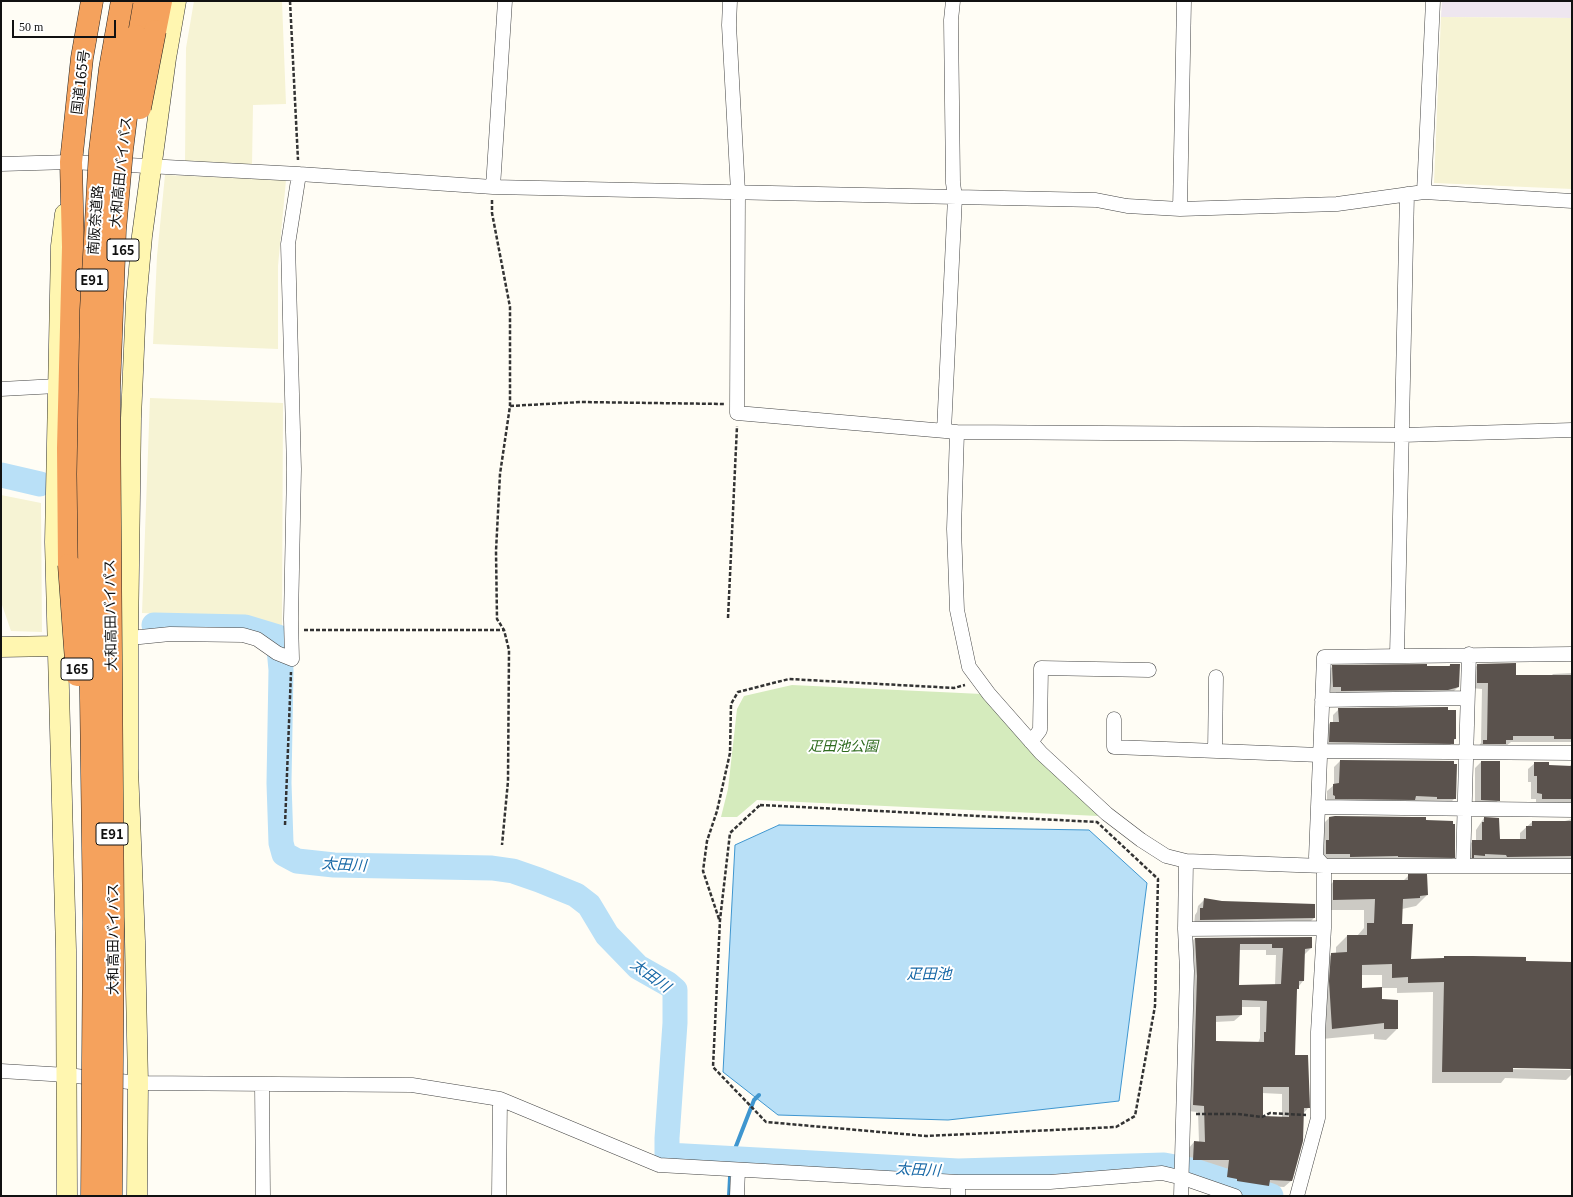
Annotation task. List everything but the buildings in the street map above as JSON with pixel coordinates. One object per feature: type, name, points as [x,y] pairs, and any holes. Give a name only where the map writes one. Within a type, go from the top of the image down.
[{"type":"highway","name":"国道165号","points":[[70,162],[82,58],[92,1]]},
{"type":"highway","name":"南阪奈道路","points":[[88,561],[89,392],[94,235],[100,150],[110,69],[122,1]]},
{"type":"highway","name":"大和高田バイパス","points":[[111,1196],[113,915],[109,390],[115,230],[122,150],[136,36],[142,1]]},
{"type":"highway","name":"165","points":[[109,471],[119,290],[134,142],[160,1]]},
{"type":"highway","name":"165","points":[[70,162],[73,247],[68,448],[69,565],[73,632],[79,690],[92,772]]},
{"type":"highway","name":"大和高田バイパス","points":[[88,561],[94,922],[92,1196]]},
{"type":"street","points":[[137,1196],[138,1084],[135,941],[128,769],[131,418],[136,303],[142,236],[176,1]]},
{"type":"street","points":[[493,187],[505,1]]},
{"type":"street","points":[[730,1],[729,26],[738,192],[737,408],[950,431],[1402,435],[1572,430]]},
{"type":"street","points":[[953,1],[952,175],[955,197],[950,431],[957,610],[969,667],[988,694],[1031,742],[1119,823],[1166,856],[1186,861],[1324,866],[1572,866]]},
{"type":"street","points":[[1180,209],[1184,1]]},
{"type":"street","points":[[1424,192],[1433,1]]},
{"type":"street","points":[[67,1196],[66,950],[55,542],[61,246],[70,162]]},
{"type":"street","points":[[1,164],[70,162],[299,174],[493,187],[1096,200],[1127,206],[1180,209],[1337,204],[1424,192],[1572,201]]},
{"type":"street","points":[[1,647],[57,646],[170,634],[243,635],[257,639],[277,653],[292,659],[291,630],[294,469],[288,244],[299,174]]},
{"type":"street","points":[[1397,655],[1407,194]]},
{"type":"street","points":[[1,389],[57,386]]},
{"type":"street","points":[[1463,866],[1469,654]]},
{"type":"street","points":[[1297,1196],[1318,1115],[1318,1032],[1324,928],[1324,866],[1316,857],[1324,657],[1469,654],[1572,654]]},
{"type":"street","points":[[1031,742],[1040,730],[1041,668],[1149,670]]},
{"type":"street","points":[[1215,751],[1216,677]]},
{"type":"street","points":[[1322,700],[1467,698]]},
{"type":"street","points":[[1114,719],[1114,747],[1320,753],[1572,753]]},
{"type":"street","points":[[1318,808],[1572,810]]},
{"type":"street","points":[[1181,1196],[1185,1113],[1187,970],[1185,929],[1186,861]]},
{"type":"street","points":[[1185,929],[1324,928]]},
{"type":"street","points":[[1,1071],[67,1075],[138,1084],[412,1085],[500,1099],[660,1165],[738,1170],[958,1189],[1162,1173],[1182,1178],[1235,1196]]},
{"type":"street","points":[[262,1084],[263,1196]]},
{"type":"street","points":[[499,1196],[500,1099]]},
{"type":"street","points":[[737,1196],[738,1170]]},
{"type":"path","points":[[290,1],[299,174]]},
{"type":"path","points":[[493,187],[492,213],[510,307],[510,406],[500,474],[496,551],[497,619],[504,630],[509,650],[508,766],[502,845]]},
{"type":"path","points":[[510,406],[581,402],[737,408],[728,618]]},
{"type":"path","points":[[291,630],[504,630]]},
{"type":"path","points":[[285,825],[292,659]]},
{"type":"path","points":[[720,920],[730,833],[760,805],[1096,822],[1158,880],[1155,1006],[1135,1116],[1116,1127],[926,1136],[766,1122],[713,1068],[720,920],[703,871],[706,841],[717,810],[730,753],[731,704],[738,692],[789,679],[954,688],[979,680]]},
{"type":"path","points":[[1185,1113],[1238,1114],[1262,1117],[1270,1113],[1318,1115]]},
{"type":"shaded area","points":[[194,1],[282,1],[286,104],[253,105],[252,166],[185,164],[186,48]]},
{"type":"shaded area","points":[[1442,1],[1572,1],[1572,18],[1441,17]]},
{"type":"shaded area","points":[[1441,17],[1572,18],[1572,189],[1434,183]]},
{"type":"shaded area","points":[[165,175],[286,180],[278,266],[278,349],[153,344],[157,256]]},
{"type":"shaded area","points":[[150,398],[283,403],[282,626],[243,617],[142,613]]},
{"type":"shaded area","points":[[1,495],[41,503],[42,632],[11,631],[1,602]]},
{"type":"green space","name":"疋田池公園","points":[[792,685],[982,694],[1098,816],[757,800],[737,817],[721,817],[728,789],[737,709],[744,696]]},
{"type":"water","name":"疋田池","points":[[779,825],[1089,830],[1147,883],[1119,1101],[948,1120],[778,1115],[723,1072],[735,845]]},
{"type":"waterway","name":"太田川","points":[[1,475],[40,484]]},
{"type":"waterway","name":"太田川","points":[[154,625],[245,627],[278,637],[281,670],[279,783],[281,843],[284,854],[297,861],[334,865],[492,868],[513,871],[539,880],[576,895],[589,905],[607,935],[638,967],[668,984],[675,990],[675,1023],[667,1155],[958,1171],[1164,1165],[1191,1170],[1271,1196]]},
{"type":"waterway","points":[[729,1196],[731,1159],[754,1100],[759,1095]]}]
